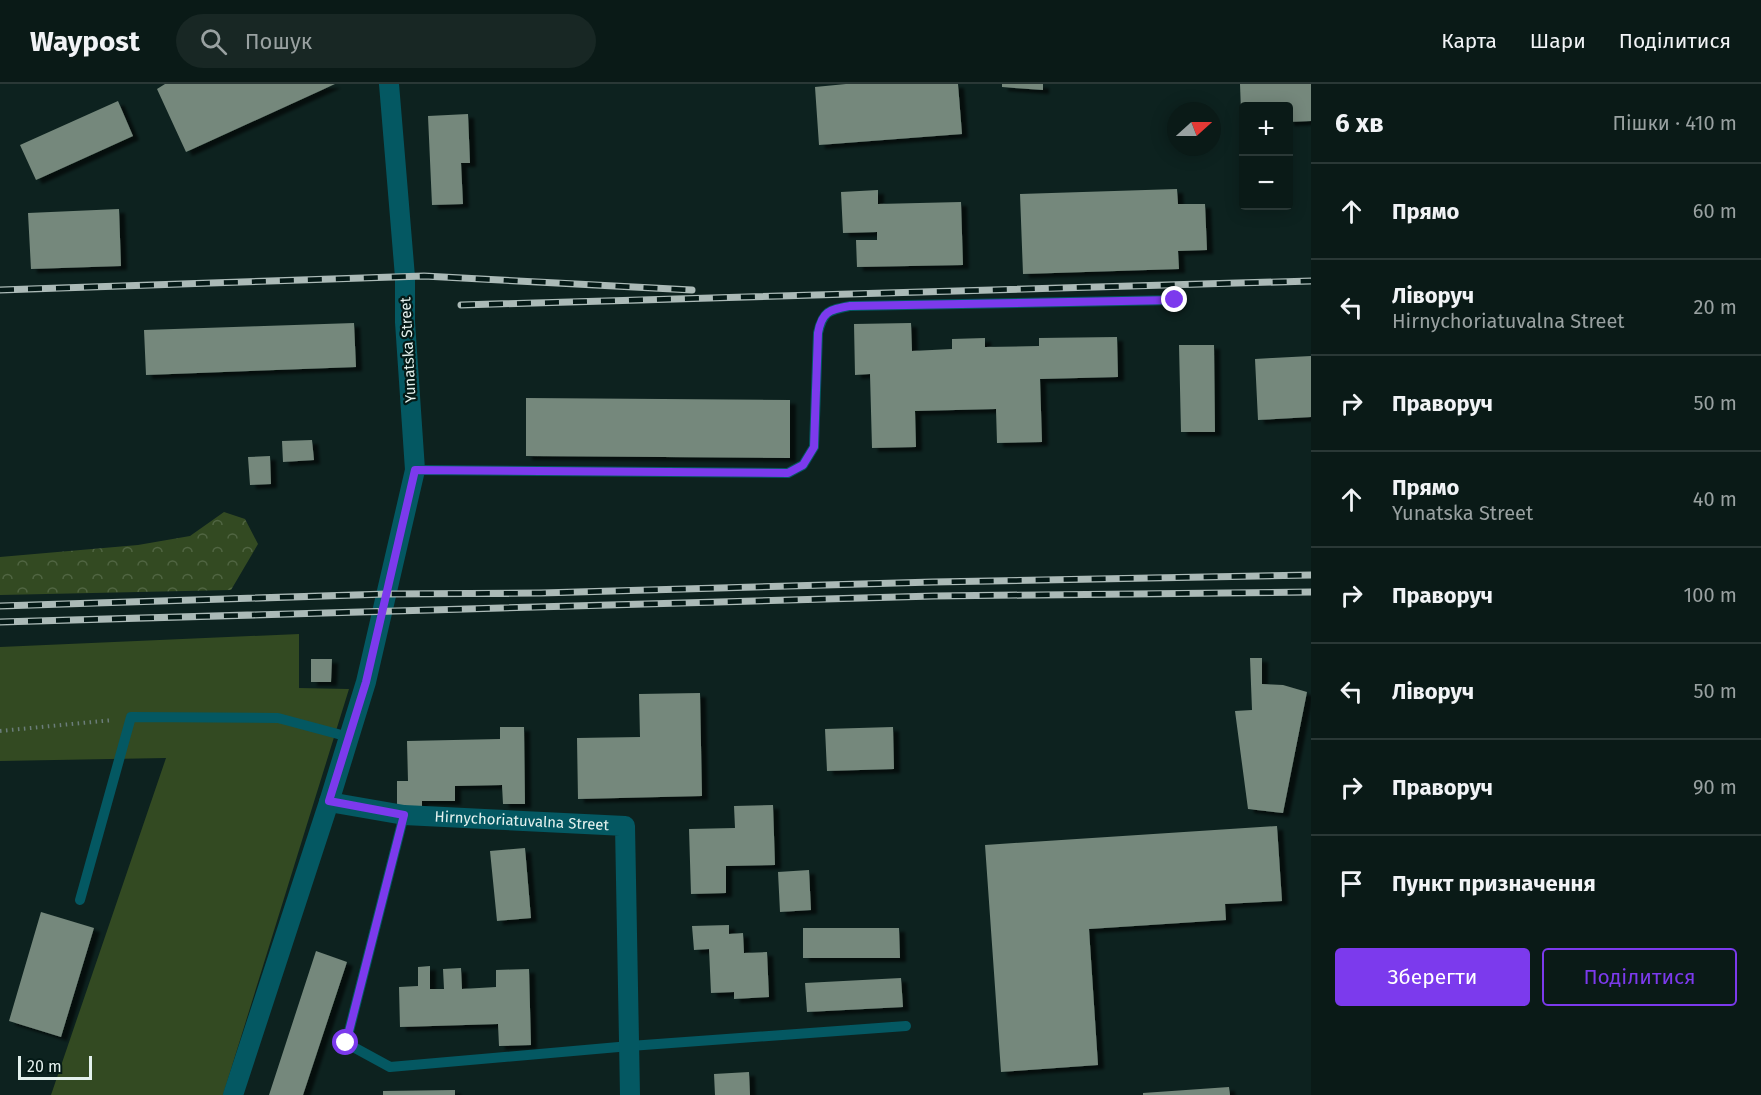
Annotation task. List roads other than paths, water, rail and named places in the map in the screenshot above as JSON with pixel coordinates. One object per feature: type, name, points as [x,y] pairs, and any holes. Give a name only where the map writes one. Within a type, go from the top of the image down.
[{"type":"street","name":"Yunatska Street","points":[[233,1095],[366,682],[415,470],[405,322],[405,277],[389,84]]},
{"type":"street","name":"Hirnychoriatuvalna Street","points":[[329,801],[404,815],[625,826],[630,1095]]},
{"type":"lane","points":[[415,470],[788,473],[803,465],[814,447],[818,333],[821,319],[832,310],[850,306],[1175,300]]},
{"type":"lane","points":[[80,900],[132,717],[278,718],[349,737]]},
{"type":"lane","points":[[404,815],[346,1043],[390,1067],[630,1046],[906,1026]]},
{"type":"railway","points":[[0,290],[424,276],[692,290]]},
{"type":"railway","points":[[461,305],[1311,281]]},
{"type":"railway","points":[[0,606],[387,594],[541,593],[933,582],[1311,575]]},
{"type":"railway","points":[[0,622],[934,596],[1311,592]]}]
